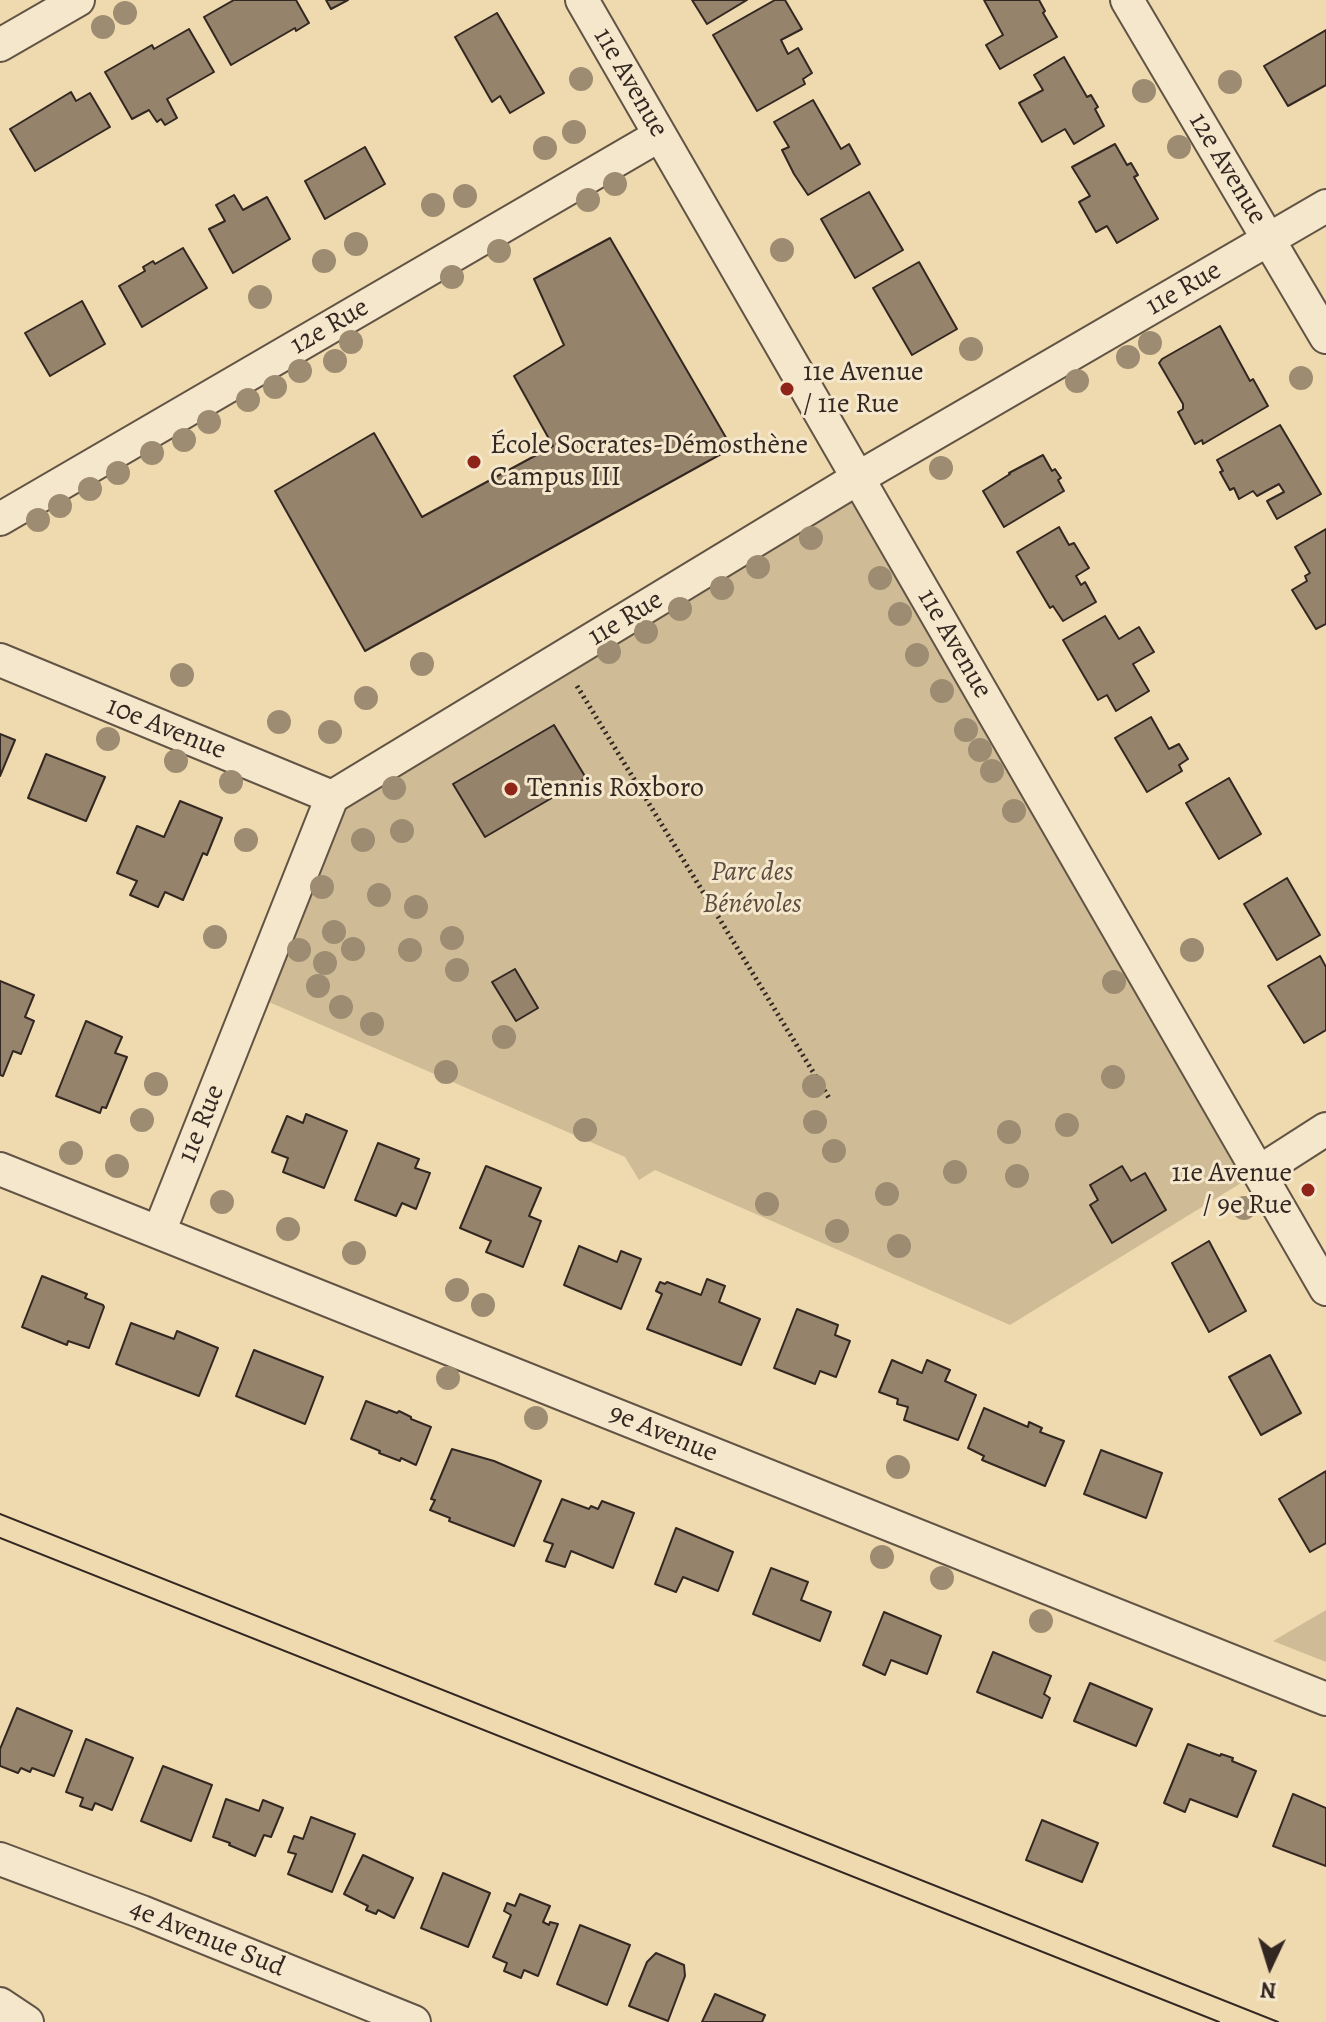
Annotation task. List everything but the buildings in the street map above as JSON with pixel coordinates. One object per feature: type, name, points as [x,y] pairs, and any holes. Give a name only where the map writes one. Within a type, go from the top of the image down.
[{"type":"street","points":[[0,45],[78,0]]},
{"type":"street","name":"11e Avenue","points":[[582,0],[1326,1289]]},
{"type":"street","name":"12e Avenue","points":[[1127,0],[1326,337]]},
{"type":"street","name":"12e Rue","points":[[0,519],[660,135]]},
{"type":"street","name":"11e Rue","points":[[159,1232],[332,797],[858,478],[1326,206]]},
{"type":"street","name":"10e Avenue","points":[[0,660],[332,797]]},
{"type":"street","points":[[1259,1172],[1326,1129]]},
{"type":"street","name":"9e Avenue","points":[[0,1169],[1326,1699]]},
{"type":"street","name":"4e Avenue Sud","points":[[0,1859],[142,1912],[414,2022]]},
{"type":"street","points":[[0,2004],[27,2022]]},
{"type":"path","points":[[560,659],[829,1098]]},
{"type":"green space","name":"Parc des Bénévoles","points":[[858,478],[1259,1172],[1010,1325],[655,1170],[639,1180],[625,1157],[262,999],[332,797]]},
{"type":"green space","points":[[1326,1610],[1326,1662],[1273,1641]]},
{"type":"tram line","points":[[0,1514],[1278,2022]]},
{"type":"tram line","points":[[0,1538],[1219,2022]]},
{"type":"place","name":"11e Avenue / 11e Rue","points":[[787,389]]},
{"type":"place","name":"École Socrates-Démosthène Campus III","points":[[474,462]]},
{"type":"place","name":"Tennis Roxboro","points":[[511,789]]},
{"type":"place","name":"11e Avenue / 9e Rue","points":[[1308,1190]]}]
